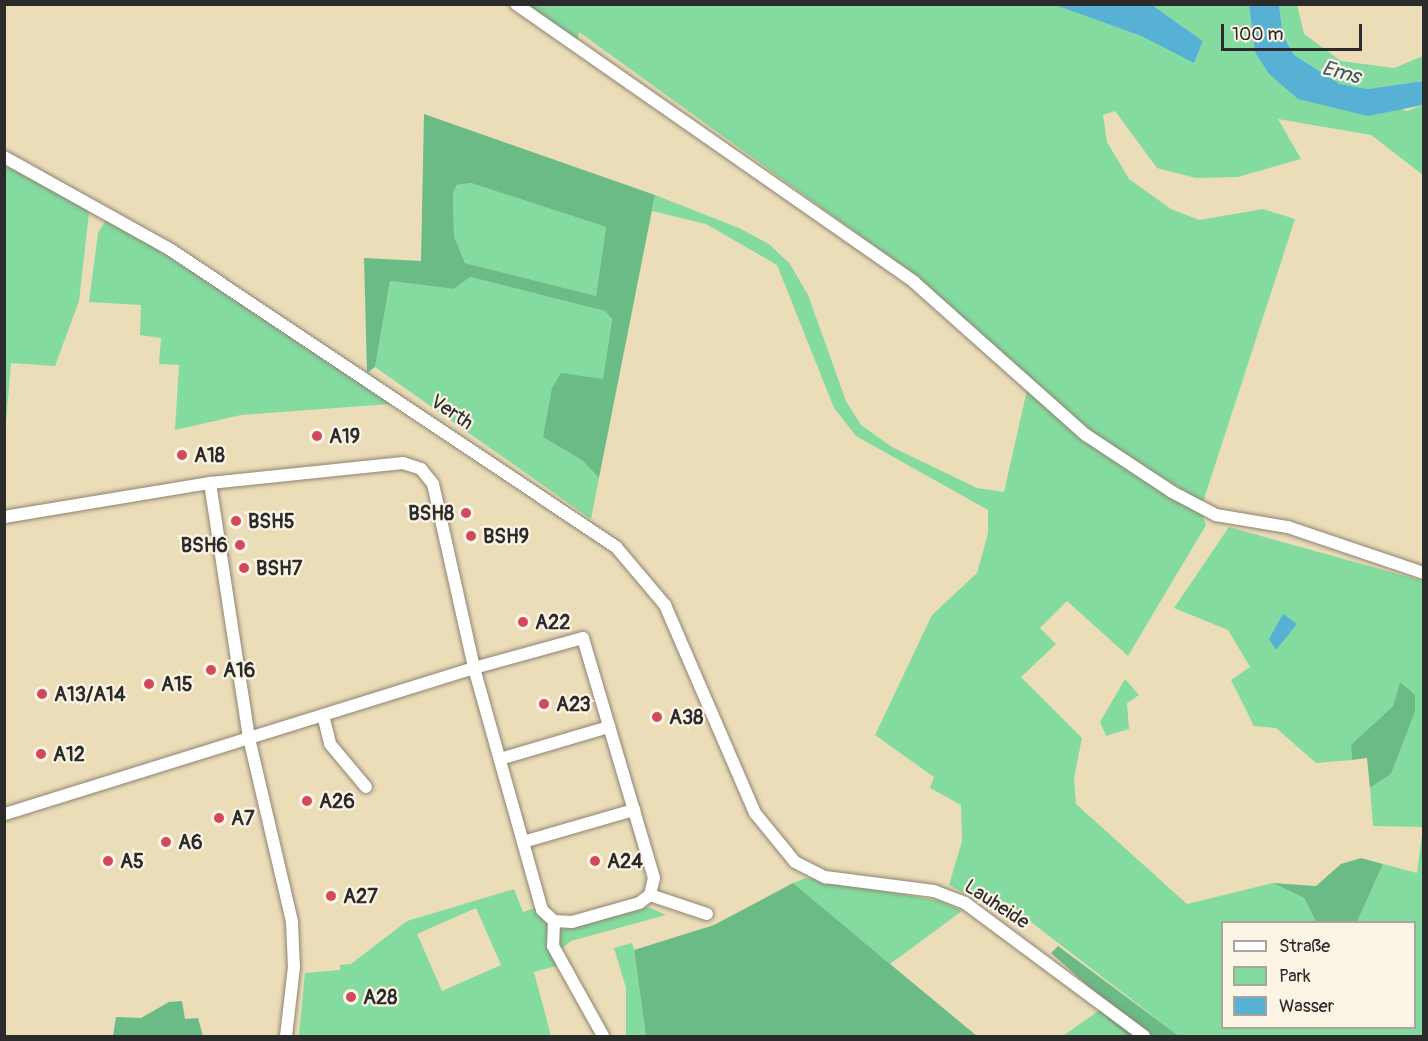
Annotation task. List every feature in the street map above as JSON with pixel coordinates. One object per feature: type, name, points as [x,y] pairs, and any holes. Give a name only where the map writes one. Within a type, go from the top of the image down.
[{"type":"street","points":[[516,4],[914,282],[1086,435],[1172,492],[1216,516],[1287,527],[1424,573]]},
{"type":"street","name":"Verth","points":[[4,157],[171,250],[616,547],[653,586],[672,618],[755,813]]},
{"type":"street","points":[[4,517],[210,483],[403,463],[421,469],[433,484],[474,669],[542,909],[554,921],[572,922],[650,896],[707,914]]},
{"type":"street","points":[[210,483],[249,738],[292,922],[294,967],[286,1036]]},
{"type":"street","points":[[4,814],[474,669],[583,638],[654,878],[650,896]]},
{"type":"street","points":[[323,715],[330,744],[366,787]]},
{"type":"street","points":[[500,759],[609,727]]},
{"type":"street","points":[[523,842],[634,810]]},
{"type":"street","name":"Lauheide","points":[[755,813],[780,849],[809,871],[845,882],[934,891],[965,903],[1144,1036]]},
{"type":"street","points":[[554,921],[553,946],[603,1036]]},
{"type":"green space","points":[[523,5],[1055,5],[1141,36],[1194,63],[1203,41],[1152,5],[1249,5],[1255,52],[1407,111],[1423,105],[1423,175],[1371,135],[1278,119],[1301,159],[1238,177],[1196,178],[1157,168],[1115,111],[1103,115],[1107,142],[1129,179],[1171,209],[1199,220],[1263,209],[1295,219],[1203,502],[1088,432],[908,270],[579,32],[576,44]]},
{"type":"green space","points":[[1279,5],[1297,5],[1304,34],[1341,61],[1394,68],[1423,56],[1423,81],[1368,89],[1340,84],[1294,55],[1283,36]]},
{"type":"green space","points":[[424,114],[655,195],[599,478],[583,461],[543,437],[552,388],[561,373],[603,379],[612,319],[605,311],[470,277],[454,289],[390,281],[375,367],[367,373],[364,258],[421,261]],"holes":[[[471,183],[606,227],[596,296],[465,263],[454,236],[453,193],[457,185]]]},
{"type":"green space","points":[[4,165],[81,203],[89,213],[79,301],[55,366],[11,363],[5,434]]},
{"type":"green space","points":[[471,183],[606,227],[596,296],[465,263],[454,236],[453,193],[457,185]]},
{"type":"green space","points":[[655,195],[739,228],[769,244],[790,264],[808,295],[846,401],[861,425],[892,447],[977,488],[1004,492],[1027,390],[1202,514],[1206,525],[1128,656],[1067,601],[1040,628],[1056,644],[1021,677],[1082,738],[1074,778],[1076,804],[1187,904],[1273,883],[1304,898],[1316,921],[1221,921],[1221,1029],[1416,1029],[1416,921],[1357,921],[1383,864],[1417,873],[1423,827],[1423,1036],[1179,1036],[1005,902],[973,898],[949,885],[962,841],[961,805],[930,788],[934,777],[875,735],[932,615],[977,573],[988,533],[988,510],[856,436],[834,408],[777,265],[706,224],[652,211]]},
{"type":"green space","points":[[107,218],[251,309],[390,404],[241,415],[175,430],[179,365],[159,364],[161,338],[140,335],[141,305],[89,302],[98,233]]},
{"type":"green space","points":[[470,277],[605,311],[612,318],[603,380],[543,437],[583,461],[599,478],[591,519],[375,367],[390,281],[454,289]]},
{"type":"green space","points":[[1229,527],[1423,581],[1423,827],[1373,826],[1370,788],[1391,774],[1415,712],[1415,695],[1400,683],[1393,706],[1351,745],[1352,760],[1316,763],[1276,728],[1254,726],[1231,680],[1250,667],[1228,630],[1174,608]]},
{"type":"green space","points":[[1125,679],[1139,695],[1127,703],[1129,729],[1106,736],[1100,722]]},
{"type":"green space","points":[[1400,682],[1415,695],[1415,712],[1391,774],[1370,788],[1367,758],[1352,760],[1351,745],[1393,706]]},
{"type":"green space","points":[[1361,858],[1383,864],[1357,921],[1316,921],[1304,898],[1273,883],[1316,886],[1341,864]]},
{"type":"green space","points":[[806,878],[940,901],[962,911],[890,964],[793,883]]},
{"type":"green space","points":[[793,883],[977,1036],[646,1036],[634,950],[714,925]]},
{"type":"green space","points":[[514,889],[523,912],[535,908],[557,931],[648,907],[666,915],[571,941],[562,948],[567,963],[534,972],[551,1036],[299,1036],[305,973],[340,970],[340,965],[351,964],[407,921]],"holes":[[[476,908],[501,965],[442,991],[417,934]]]},
{"type":"green space","points":[[632,943],[646,1036],[626,1036],[626,988],[614,948]]},
{"type":"green space","points":[[1058,946],[1179,1036],[1128,1036],[1098,1011],[1103,999],[1051,953]]},
{"type":"green space","points":[[182,1001],[185,1019],[198,1018],[203,1036],[113,1036],[116,1017],[141,1018],[169,1002]]},
{"type":"green space","points":[[1098,1011],[1128,1036],[1063,1036]]},
{"type":"water","points":[[1055,5],[1152,5],[1203,41],[1194,63],[1141,36]]},
{"type":"water","points":[[1249,5],[1279,5],[1283,36],[1294,55],[1340,84],[1368,89],[1423,81],[1423,105],[1368,116],[1298,99],[1269,74],[1255,52]]},
{"type":"water","points":[[1283,614],[1297,624],[1276,650],[1269,639]]},
{"type":"place","name":"A19","points":[[317,436]]},
{"type":"place","name":"A18","points":[[182,455]]},
{"type":"place","name":"BSH8","points":[[466,513]]},
{"type":"place","name":"BSH5","points":[[236,521]]},
{"type":"place","name":"BSH9","points":[[471,536]]},
{"type":"place","name":"BSH6","points":[[240,545]]},
{"type":"place","name":"BSH7","points":[[244,568]]},
{"type":"place","name":"A22","points":[[523,622]]},
{"type":"place","name":"A16","points":[[211,670]]},
{"type":"place","name":"A15","points":[[149,684]]},
{"type":"place","name":"A13/A14","points":[[42,694]]},
{"type":"place","name":"A23","points":[[544,704]]},
{"type":"place","name":"A38","points":[[657,717]]},
{"type":"place","name":"A12","points":[[41,754]]},
{"type":"place","name":"A26","points":[[307,801]]},
{"type":"place","name":"A7","points":[[219,818]]},
{"type":"place","name":"A6","points":[[166,842]]},
{"type":"place","name":"A5","points":[[108,861]]},
{"type":"place","name":"A24","points":[[595,861]]},
{"type":"place","name":"A27","points":[[331,896]]},
{"type":"place","name":"A28","points":[[351,997]]},
{"type":"water label","name":"Ems","points":[[1341,73]]}]
